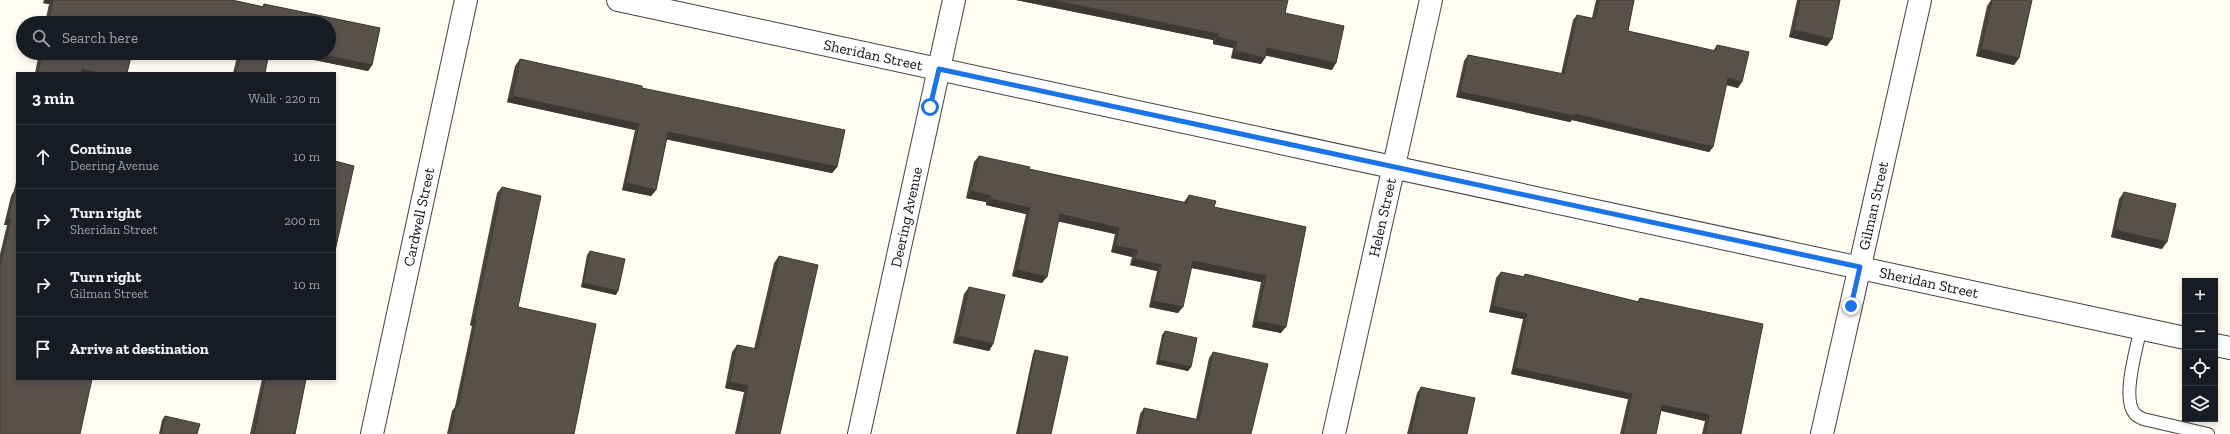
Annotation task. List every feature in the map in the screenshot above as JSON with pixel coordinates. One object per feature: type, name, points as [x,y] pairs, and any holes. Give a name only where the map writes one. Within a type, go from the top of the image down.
[{"type":"street","name":"Cardwell Street","points":[[372,434],[466,0]]},
{"type":"street","name":"Sheridan Street","points":[[618,0],[1394,166],[2182,337]]},
{"type":"street","name":"Deering Avenue","points":[[859,434],[954,0]]},
{"type":"street","name":"Helen Street","points":[[1334,434],[1431,0]]},
{"type":"street","name":"Gilman Street","points":[[1822,434],[1920,0]]},
{"type":"street","points":[[2218,346],[2230,348]]},
{"type":"lane","points":[[2141,328],[2130,392],[2131,403],[2135,414],[2143,419],[2208,434]]},
{"type":"building","points":[[53,0],[232,0],[264,7],[264,4],[322,16],[50,16]]},
{"type":"building","points":[[1051,0],[1288,0],[1285,13],[1344,26],[1336,63],[1267,48],[1265,58],[1235,51],[1237,42],[1217,37],[1218,34]]},
{"type":"building","points":[[1599,0],[1634,0],[1628,31],[1716,51],[1717,45],[1749,52],[1742,82],[1728,78],[1713,147],[1575,114],[1575,116],[1460,92],[1468,55],[1564,74],[1577,15],[1595,19]]},
{"type":"building","points":[[1800,0],[1840,0],[1832,39],[1794,30]]},
{"type":"building","points":[[1992,0],[2032,0],[2019,58],[1981,49]]},
{"type":"building","points":[[336,19],[380,28],[372,65],[336,58]]},
{"type":"building","points":[[520,59],[642,86],[642,88],[845,130],[837,167],[668,132],[656,190],[626,183],[639,124],[512,96]]},
{"type":"building","points":[[41,60],[130,60],[127,72],[94,72],[82,69],[81,72],[38,72]]},
{"type":"building","points":[[239,60],[268,60],[265,72],[236,72]]},
{"type":"building","points":[[979,156],[1030,167],[1029,169],[1187,203],[1189,195],[1216,201],[1214,207],[1306,227],[1286,327],[1256,321],[1266,276],[1193,261],[1183,307],[1153,301],[1161,265],[1135,259],[1137,250],[1115,246],[1119,228],[1060,214],[1047,277],[1017,270],[1030,208],[990,199],[991,196],[971,191]]},
{"type":"building","points":[[336,161],[354,166],[336,247]]},
{"type":"building","points":[[502,187],[541,196],[518,307],[596,324],[574,434],[450,434],[456,405],[458,406],[476,320],[474,320]]},
{"type":"building","points":[[16,189],[16,380],[92,380],[80,434],[0,434],[0,266],[11,219],[8,219]]},
{"type":"building","points":[[2124,192],[2176,204],[2167,242],[2115,230]]},
{"type":"building","points":[[590,251],[625,259],[618,291],[583,283]]},
{"type":"building","points":[[779,256],[818,265],[780,434],[738,434],[748,386],[730,382],[737,345],[757,349]]},
{"type":"building","points":[[1501,272],[1525,277],[1525,274],[1639,302],[1640,298],[1763,324],[1741,434],[1705,434],[1709,415],[1662,405],[1656,434],[1623,434],[1632,394],[1515,368],[1527,314],[1493,306]]},
{"type":"building","points":[[969,287],[1005,295],[993,344],[958,336]]},
{"type":"building","points":[[1165,331],[1197,338],[1191,367],[1159,360]]},
{"type":"building","points":[[1035,350],[1068,357],[1051,434],[1018,434]]},
{"type":"building","points":[[1213,352],[1268,364],[1251,434],[1139,434],[1144,408],[1199,420]]},
{"type":"building","points":[[265,380],[306,380],[295,434],[254,434]]},
{"type":"building","points":[[1421,387],[1475,398],[1467,434],[1410,434]]},
{"type":"building","points":[[165,416],[200,424],[197,434],[161,434]]},
{"type":"route","points":[[930,107],[939,69],[1394,166],[1860,267],[1851,306]]}]
